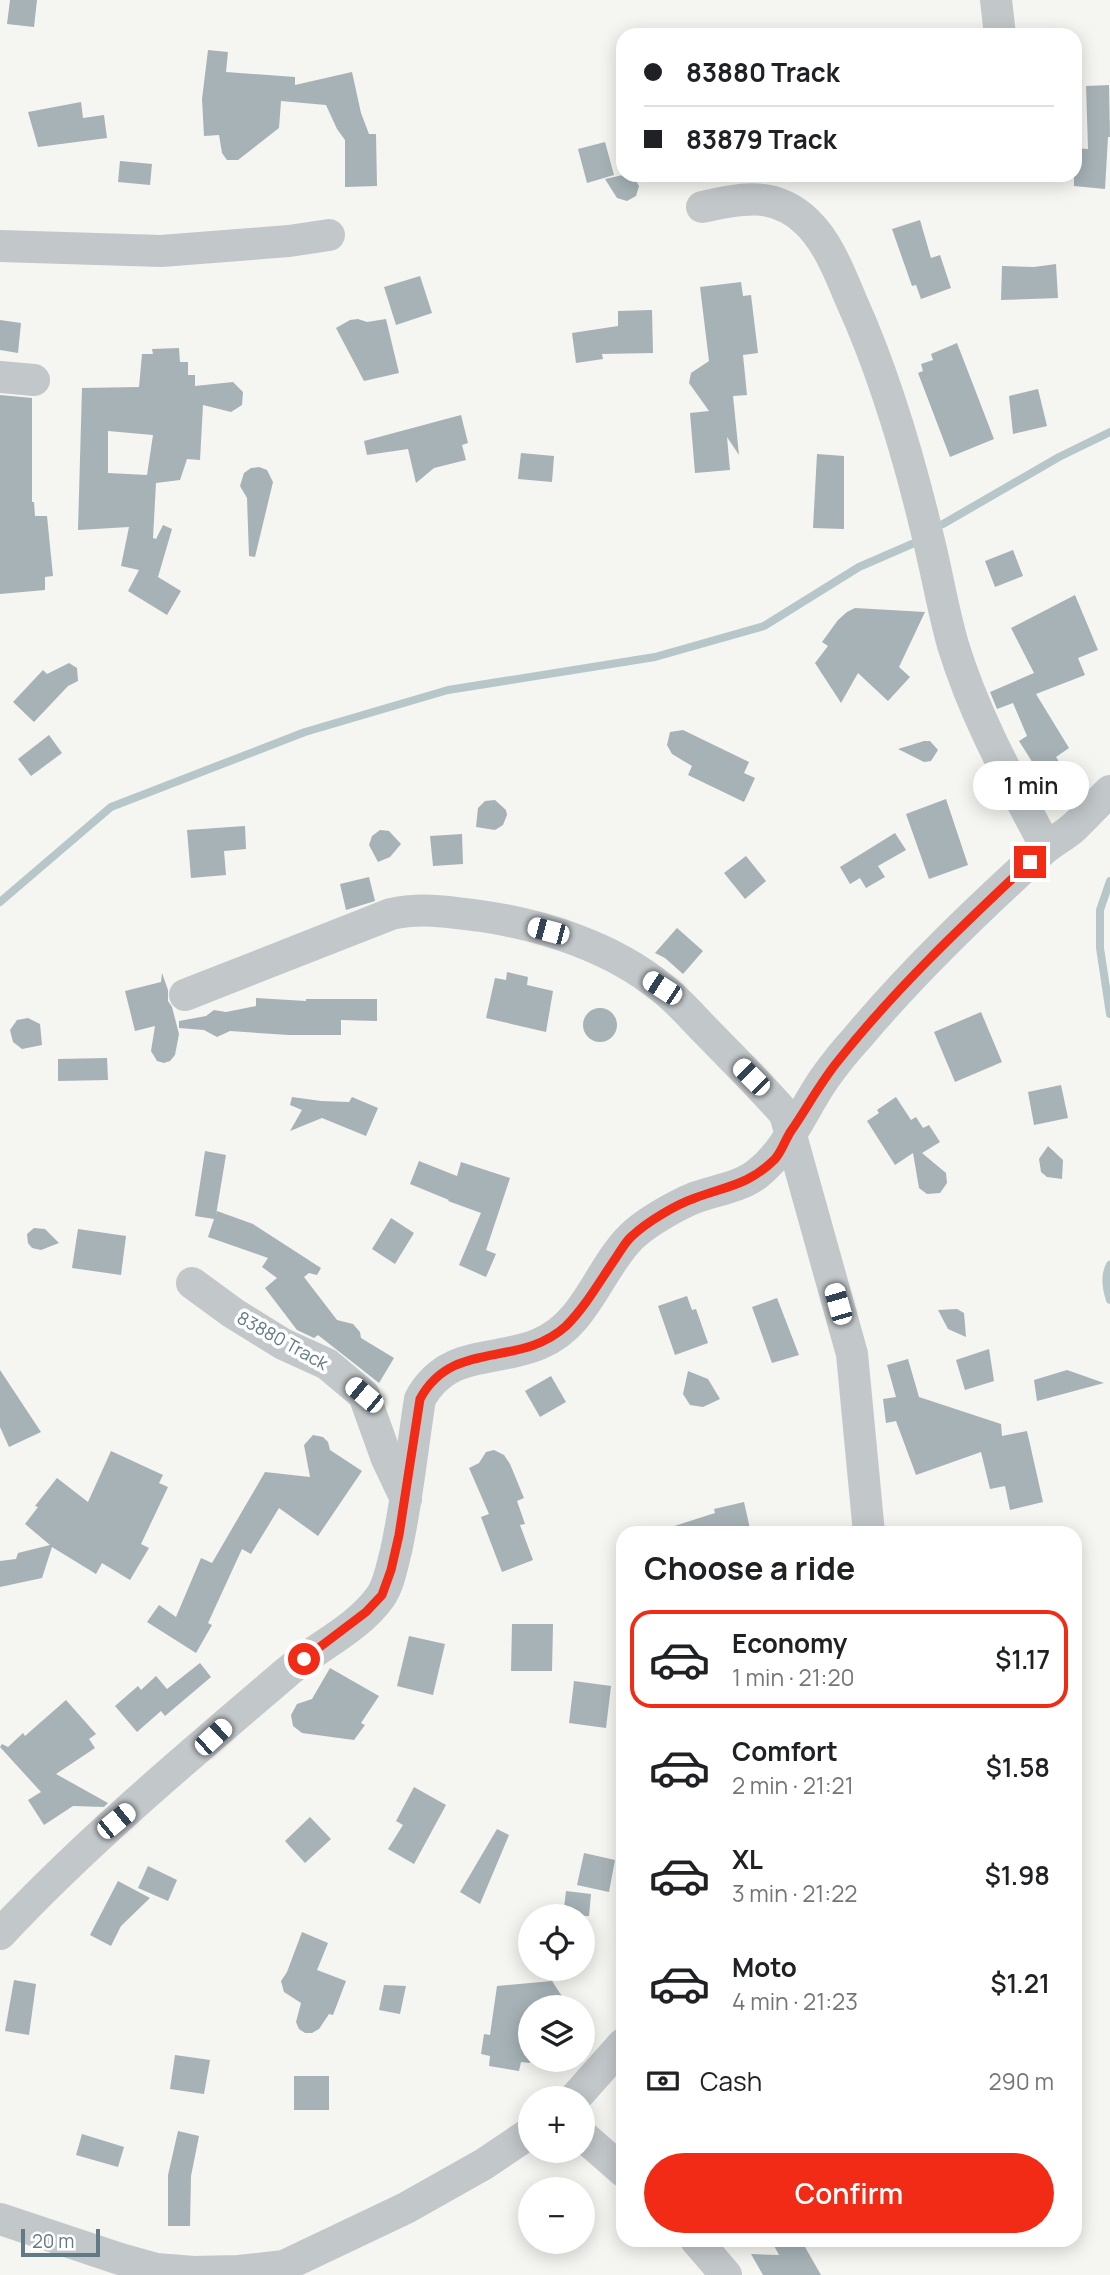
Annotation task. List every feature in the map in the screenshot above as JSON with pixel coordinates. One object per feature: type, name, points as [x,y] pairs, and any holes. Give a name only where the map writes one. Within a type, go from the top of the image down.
[{"type":"street","points":[[996,0],[999,28]]},
{"type":"street","points":[[702,207],[741,198],[762,200],[786,208],[810,225],[836,265],[867,336],[913,478],[952,642],[966,687],[986,734],[1046,848]]},
{"type":"street","points":[[0,246],[161,251],[289,241],[329,235]]},
{"type":"street","points":[[0,377],[34,380]]},
{"type":"street","points":[[0,1934],[116,1821],[289,1669],[366,1612],[382,1595],[391,1570],[406,1499],[420,1399],[428,1384],[439,1373],[464,1361],[539,1344],[555,1335],[586,1303],[631,1237],[674,1207],[725,1190],[755,1176],[777,1157],[823,1080],[874,1018],[982,907],[1046,848],[1072,829],[1110,791]]},
{"type":"street","points":[[185,995],[407,910],[441,910],[509,920],[568,937],[622,961],[662,988],[785,1114],[852,1353],[868,1526]]},
{"type":"street","name":"83880 Track","points":[[192,1283],[283,1344],[327,1364],[364,1395],[387,1458],[406,1499]]},
{"type":"street","points":[[586,2086],[616,2052]]},
{"type":"street","points":[[0,2219],[156,2269],[217,2271],[284,2266],[406,2208],[484,2164],[518,2141]]},
{"type":"street","points":[[595,2146],[616,2165]]},
{"type":"street","points":[[703,2247],[726,2275]]},
{"type":"building","points":[[10,0],[37,0],[34,27],[7,24]]},
{"type":"building","points":[[208,50],[228,52],[226,72],[295,77],[295,85],[352,72],[361,113],[369,134],[376,134],[377,186],[345,187],[345,140],[326,105],[281,101],[279,128],[238,160],[227,160],[222,153],[219,135],[204,136],[202,99]]},
{"type":"building","points":[[1109,85],[1110,137],[1105,189],[1074,186],[1074,182],[1082,182],[1082,149],[1088,149],[1086,86]]},
{"type":"building","points":[[81,102],[83,118],[104,115],[107,138],[38,147],[28,112]]},
{"type":"building","points":[[605,142],[614,175],[587,183],[578,149]]},
{"type":"building","points":[[120,161],[152,164],[150,185],[118,182]]},
{"type":"building","points":[[616,177],[616,182],[637,182],[639,186],[636,196],[627,201],[617,198],[605,179]]},
{"type":"building","points":[[920,220],[931,258],[940,255],[951,288],[921,299],[916,285],[912,286],[892,229]]},
{"type":"building","points":[[1056,264],[1058,298],[1001,300],[1002,266],[1034,267]]},
{"type":"building","points":[[420,276],[432,313],[396,325],[384,287]]},
{"type":"building","points":[[741,282],[743,296],[751,295],[758,353],[743,355],[747,395],[733,396],[739,455],[727,437],[730,470],[695,473],[690,413],[709,411],[689,383],[691,373],[709,361],[700,287]]},
{"type":"building","points":[[652,310],[653,353],[602,354],[603,359],[576,363],[572,333],[618,326],[618,311]]},
{"type":"building","points":[[386,319],[399,373],[364,381],[336,328],[350,320],[367,322]]},
{"type":"building","points":[[0,320],[21,323],[18,353],[0,350]]},
{"type":"building","points":[[957,343],[994,439],[950,457],[918,373],[923,371],[921,364],[933,360],[931,354]]},
{"type":"building","points":[[179,348],[180,362],[188,362],[188,375],[195,375],[195,386],[233,382],[243,392],[242,405],[231,412],[203,405],[200,460],[187,459],[180,480],[156,483],[153,538],[156,539],[163,525],[172,529],[158,577],[181,591],[167,615],[128,591],[139,570],[121,566],[129,527],[78,530],[82,388],[139,387],[142,354],[153,354],[152,349]],"holes":[[[108,431],[153,435],[147,475],[108,473]]]},
{"type":"building","points":[[1038,389],[1047,426],[1013,434],[1009,396]]},
{"type":"building","points":[[0,395],[32,398],[32,502],[35,516],[47,516],[53,576],[45,577],[45,590],[0,594]]},
{"type":"building","points":[[461,415],[468,443],[462,445],[466,460],[434,468],[416,483],[408,449],[367,455],[364,441]]},
{"type":"building","points":[[521,453],[554,456],[552,482],[518,479]]},
{"type":"building","points":[[817,454],[844,456],[844,529],[813,528]]},
{"type":"building","points":[[259,467],[267,470],[273,482],[255,557],[249,556],[247,498],[240,486],[244,473]]},
{"type":"building","points":[[1013,550],[1023,576],[995,587],[985,561]]},
{"type":"building","points":[[1075,595],[1098,650],[1078,658],[1085,675],[1036,694],[1069,748],[1056,757],[1061,765],[1043,779],[1019,741],[1027,736],[1013,703],[997,709],[990,692],[1034,673],[1011,628]]},
{"type":"building","points":[[855,608],[925,612],[899,667],[910,677],[888,701],[858,673],[841,703],[815,663],[828,646],[822,642],[838,620]]},
{"type":"building","points":[[69,663],[77,668],[78,681],[68,686],[34,722],[13,702],[43,670],[47,674]]},
{"type":"building","points":[[683,730],[749,762],[744,773],[755,778],[744,802],[688,775],[692,766],[672,754],[667,745],[670,732]]},
{"type":"building","points":[[49,735],[62,753],[31,776],[18,759]]},
{"type":"building","points":[[930,741],[938,750],[931,761],[924,762],[898,749]]},
{"type":"building","points":[[946,799],[968,865],[929,879],[906,814]]},
{"type":"building","points":[[495,800],[506,810],[503,825],[495,830],[476,827],[478,808],[485,801]]},
{"type":"building","points":[[245,826],[246,849],[224,851],[226,875],[191,878],[187,830]]},
{"type":"building","points":[[380,830],[389,831],[401,844],[390,857],[378,862],[369,845],[372,836]]},
{"type":"building","points":[[895,833],[906,850],[878,866],[885,877],[866,888],[860,878],[850,884],[840,867]]},
{"type":"building","points":[[462,834],[463,864],[433,866],[430,836]]},
{"type":"building","points":[[746,856],[766,881],[745,899],[724,873]]},
{"type":"building","points":[[369,877],[375,901],[346,910],[340,884]]},
{"type":"building","points":[[677,928],[703,951],[683,974],[655,953]]},
{"type":"building","points":[[507,972],[528,977],[527,985],[553,991],[546,1032],[486,1018],[495,978],[506,980]]},
{"type":"building","points":[[162,973],[179,1034],[175,1055],[164,1063],[157,1061],[151,1051],[155,1026],[135,1031],[125,991],[161,982]]},
{"type":"building","points":[[256,998],[306,1001],[377,999],[377,1021],[341,1020],[341,1035],[230,1031],[217,1037],[204,1030],[179,1028],[179,1021],[206,1016],[214,1010],[226,1012],[256,1006]]},
{"type":"building","points":[[600,1008],[612,1013],[617,1025],[612,1037],[600,1042],[588,1037],[583,1025],[588,1013]]},
{"type":"building","points":[[981,1012],[1002,1062],[955,1082],[934,1032]]},
{"type":"building","points":[[28,1018],[40,1024],[42,1045],[22,1049],[13,1042],[10,1030],[17,1020]]},
{"type":"building","points":[[107,1058],[108,1080],[58,1081],[58,1059]]},
{"type":"building","points":[[1061,1085],[1068,1118],[1034,1125],[1028,1092]]},
{"type":"building","points":[[292,1097],[349,1102],[352,1097],[378,1108],[366,1136],[322,1118],[290,1131],[302,1110],[290,1105]]},
{"type":"building","points":[[896,1097],[911,1120],[916,1117],[923,1128],[929,1125],[940,1142],[922,1153],[946,1173],[947,1183],[940,1193],[927,1194],[919,1188],[913,1153],[895,1165],[867,1121]]},
{"type":"building","points":[[1048,1146],[1063,1160],[1062,1179],[1047,1177],[1041,1172],[1039,1159]]},
{"type":"building","points":[[205,1151],[226,1155],[216,1215],[217,1211],[253,1224],[321,1268],[317,1275],[309,1273],[304,1277],[337,1320],[353,1324],[360,1332],[361,1338],[394,1358],[379,1383],[318,1335],[314,1338],[297,1330],[265,1288],[277,1278],[262,1267],[268,1258],[208,1237],[214,1219],[195,1216]]},
{"type":"building","points":[[419,1161],[457,1176],[461,1162],[510,1178],[486,1250],[496,1254],[486,1277],[459,1265],[481,1213],[410,1184]]},
{"type":"building","points":[[391,1218],[414,1233],[395,1264],[372,1249]]},
{"type":"building","points":[[34,1228],[45,1229],[59,1243],[41,1250],[32,1248],[27,1234]]},
{"type":"building","points":[[78,1229],[126,1236],[121,1275],[72,1268]]},
{"type":"building","points":[[687,1296],[692,1310],[696,1309],[708,1343],[675,1355],[658,1306]]},
{"type":"building","points":[[777,1298],[799,1355],[772,1363],[752,1307]]},
{"type":"building","points":[[957,1309],[964,1313],[966,1337],[948,1329],[938,1310]]},
{"type":"building","points":[[989,1349],[994,1381],[965,1390],[956,1360]]},
{"type":"building","points":[[908,1359],[919,1397],[1001,1424],[1002,1436],[1027,1431],[1043,1502],[1010,1510],[1005,1486],[990,1489],[981,1452],[916,1475],[896,1421],[886,1423],[883,1399],[896,1397],[887,1365]]},
{"type":"building","points":[[0,1370],[41,1432],[9,1447],[0,1427]]},
{"type":"building","points":[[1067,1370],[1104,1383],[1037,1401],[1034,1380]]},
{"type":"building","points":[[688,1371],[708,1379],[720,1399],[703,1407],[690,1405],[683,1394]]},
{"type":"building","points":[[551,1376],[566,1402],[540,1417],[525,1391]]},
{"type":"building","points":[[313,1435],[323,1437],[330,1450],[362,1471],[318,1536],[279,1508],[251,1554],[242,1549],[208,1623],[212,1625],[196,1653],[147,1622],[159,1605],[176,1617],[201,1558],[212,1563],[265,1472],[310,1477],[304,1445]]},
{"type":"building","points":[[494,1450],[504,1455],[510,1464],[524,1498],[517,1501],[525,1524],[520,1525],[533,1560],[502,1572],[481,1517],[489,1514],[469,1468],[479,1463],[486,1452]]},
{"type":"building","points":[[111,1451],[163,1475],[159,1483],[168,1487],[141,1544],[149,1548],[130,1580],[102,1563],[96,1574],[52,1547],[42,1578],[0,1587],[0,1561],[16,1559],[18,1553],[50,1545],[25,1524],[57,1478],[88,1502]]},
{"type":"building","points":[[744,1502],[749,1526],[674,1526],[715,1513],[714,1509]]},
{"type":"building","points":[[512,1624],[553,1624],[552,1671],[511,1671]]},
{"type":"building","points":[[409,1636],[445,1644],[433,1695],[397,1686]]},
{"type":"building","points":[[200,1663],[211,1677],[165,1716],[161,1711],[137,1732],[115,1706],[138,1686],[141,1690],[156,1676],[167,1689]]},
{"type":"building","points":[[330,1668],[379,1696],[361,1723],[365,1725],[354,1740],[302,1733],[293,1726],[291,1715],[297,1704],[312,1699]]},
{"type":"building","points":[[574,1681],[611,1686],[606,1728],[569,1723]]},
{"type":"building","points":[[66,1700],[96,1734],[89,1739],[95,1748],[56,1774],[108,1803],[104,1807],[73,1806],[44,1825],[28,1800],[41,1792],[0,1747],[2,1744],[8,1747],[23,1733],[25,1736]]},
{"type":"building","points":[[414,1787],[446,1805],[414,1864],[388,1849],[403,1825],[396,1821]]},
{"type":"building","points":[[310,1817],[331,1839],[305,1863],[285,1841]]},
{"type":"building","points":[[497,1829],[509,1835],[480,1904],[460,1892]]},
{"type":"building","points":[[584,1853],[615,1860],[609,1892],[577,1885]]},
{"type":"building","points":[[148,1866],[177,1880],[168,1901],[138,1888]]},
{"type":"building","points":[[118,1881],[150,1898],[121,1926],[111,1946],[90,1935]]},
{"type":"building","points":[[566,1891],[591,1894],[590,1904],[564,1904]]},
{"type":"building","points":[[302,1932],[328,1943],[317,1970],[346,1981],[333,2015],[329,2014],[319,2029],[312,2033],[299,2029],[296,2022],[301,2003],[284,1992],[281,1981]]},
{"type":"building","points":[[14,1980],[36,1984],[29,2035],[5,2031]]},
{"type":"building","points":[[552,1981],[561,1995],[518,1995],[518,2071],[489,2066],[490,2056],[481,2054],[484,2034],[490,2035],[497,1986]]},
{"type":"building","points":[[384,1985],[406,1986],[400,2014],[379,2010]]},
{"type":"building","points":[[175,2055],[210,2060],[204,2094],[170,2089]]},
{"type":"building","points":[[294,2076],[329,2076],[329,2110],[294,2110]]},
{"type":"building","points":[[178,2131],[199,2136],[191,2176],[190,2226],[168,2226],[168,2175]]},
{"type":"building","points":[[82,2134],[124,2147],[118,2167],[76,2155]]},
{"type":"building","points":[[775,2247],[805,2247],[821,2275],[763,2275],[751,2254],[779,2255]]},
{"type":"waterway","points":[[943,524],[1059,457],[1110,432]]},
{"type":"waterway","points":[[0,902],[111,807],[305,732],[448,690],[655,657],[764,626],[859,567],[912,544]]},
{"type":"waterway","points":[[1110,881],[1100,910],[1100,948],[1110,1014]]},
{"type":"waterway","points":[[1110,1265],[1106,1282],[1110,1300]]},
{"type":"route","points":[[304,1659],[366,1612],[382,1595],[391,1570],[406,1499],[420,1399],[428,1384],[439,1373],[464,1361],[539,1344],[555,1335],[586,1303],[631,1237],[674,1207],[725,1190],[755,1176],[777,1157],[823,1080],[857,1038],[938,951],[1030,862]]}]
